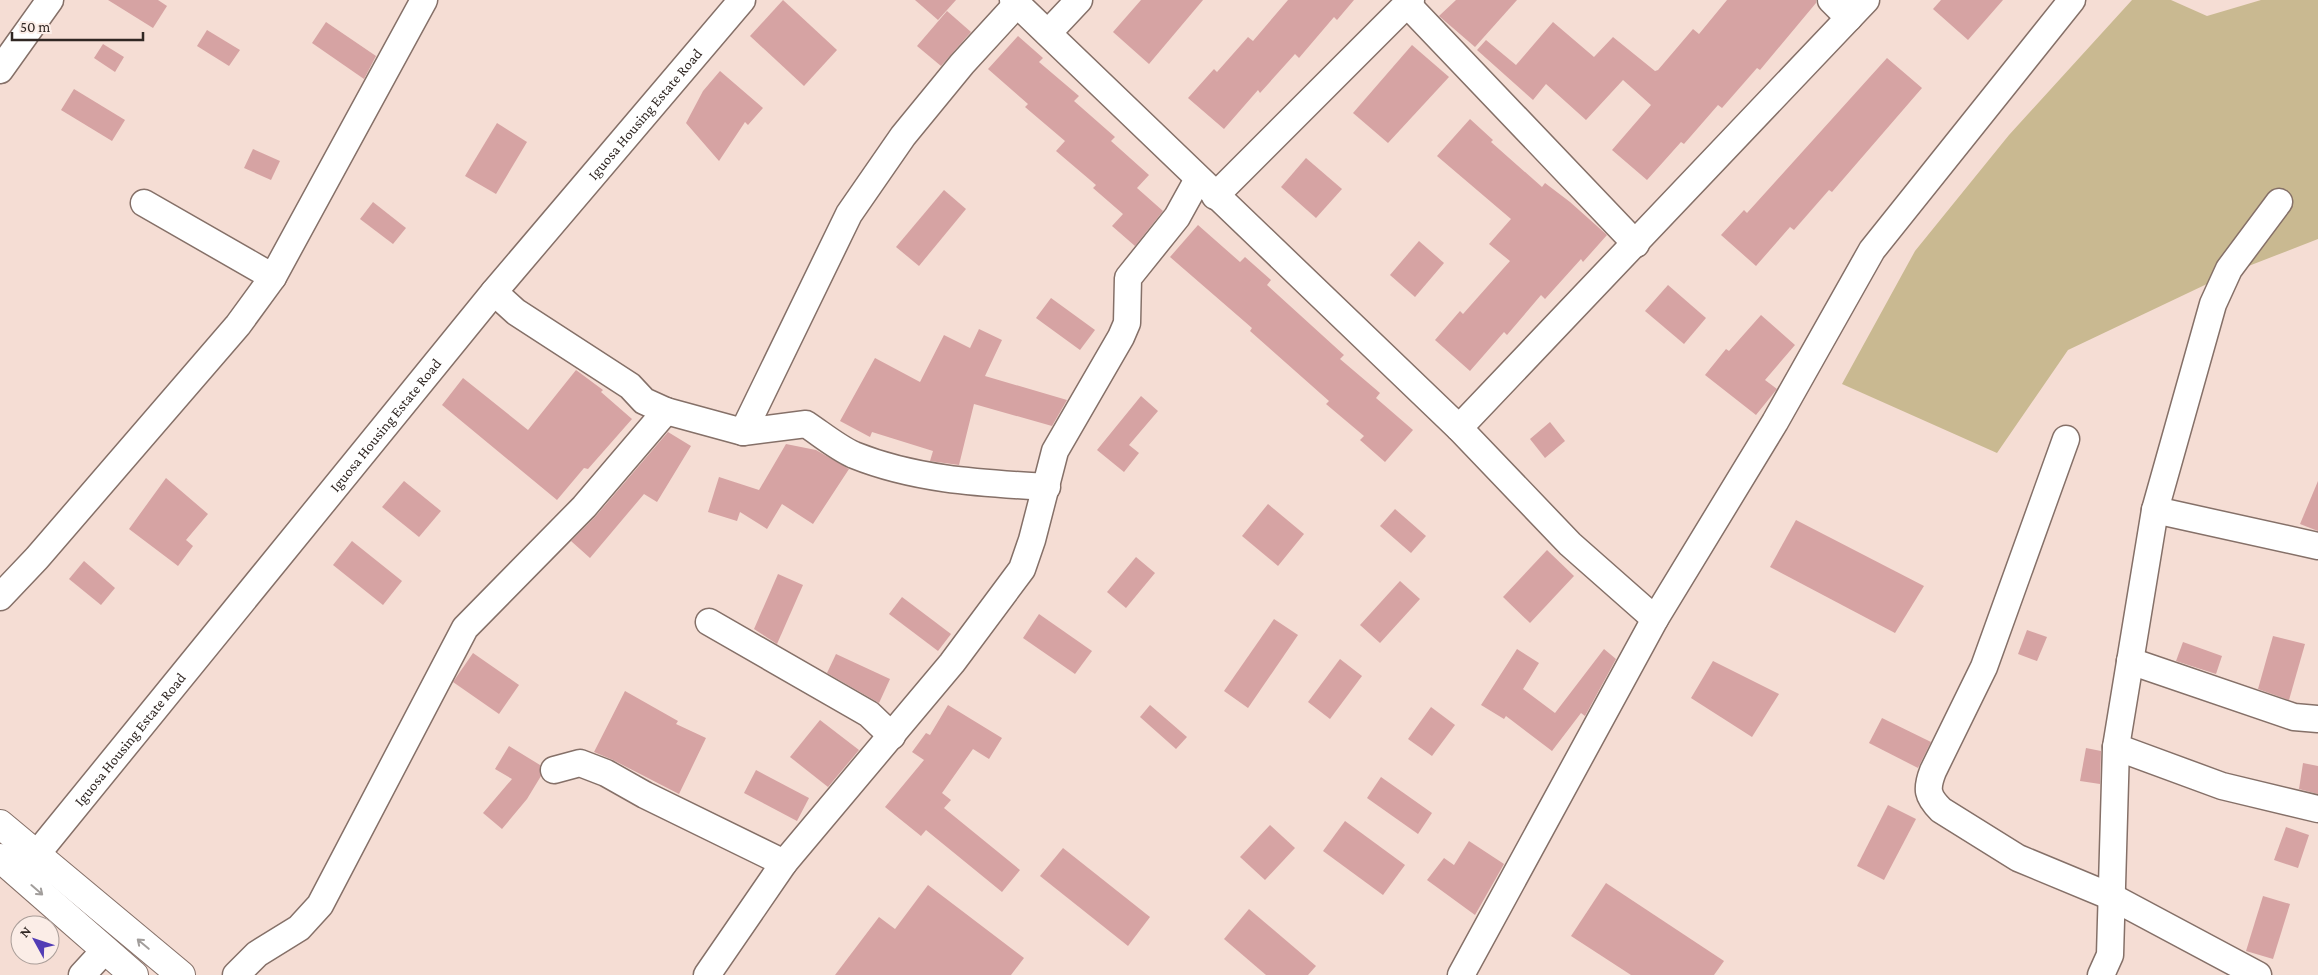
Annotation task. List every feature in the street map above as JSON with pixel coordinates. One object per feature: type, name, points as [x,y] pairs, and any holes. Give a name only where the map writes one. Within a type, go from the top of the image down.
[{"type":"highway","points":[[0,824],[180,975]]},
{"type":"highway","points":[[0,858],[134,975]]},
{"type":"street","points":[[0,70],[50,0]]},
{"type":"street","points":[[0,597],[37,558],[238,325],[273,277],[424,0]]},
{"type":"street","name":"Iguosa Housing Estate Road","points":[[36,855],[494,292],[742,0]]},
{"type":"street","points":[[1048,33],[1079,0]]},
{"type":"street","points":[[1461,975],[1655,619],[1775,422],[1872,250],[2072,0]]},
{"type":"street","points":[[743,432],[849,214],[903,136],[1015,2],[1459,428],[1570,544],[1655,619]]},
{"type":"street","points":[[707,975],[784,863],[952,663],[1022,569],[1047,487],[1055,451],[1121,338],[1127,323],[1128,278],[1177,217],[1207,187],[1409,2],[1636,244]]},
{"type":"street","points":[[1459,428],[1636,244],[1849,6]]},
{"type":"street","points":[[2101,975],[2110,955],[2116,747],[2155,510],[2213,304],[2230,269],[2279,202]]},
{"type":"street","points":[[144,203],[273,277]]},
{"type":"street","points":[[494,292],[516,312],[630,386],[644,401],[666,411],[743,432],[806,424],[853,454],[916,474],[979,483],[1047,487]]},
{"type":"street","points":[[236,975],[257,954],[299,928],[320,905],[465,628],[584,507],[666,411]]},
{"type":"street","points":[[2066,439],[1984,667],[1937,762],[1928,785],[1931,800],[1941,810],[2018,858],[2112,897],[2258,975]]},
{"type":"street","points":[[2155,510],[2318,546]]},
{"type":"street","points":[[709,622],[869,714],[892,736]]},
{"type":"street","points":[[2130,661],[2294,718],[2318,719]]},
{"type":"street","points":[[2116,747],[2222,786],[2318,809]]},
{"type":"street","points":[[554,770],[580,763],[606,773],[645,795],[784,863]]},
{"type":"street","points":[[82,975],[104,950]]},
{"type":"shaded area","points":[[2132,0],[2171,0],[2207,16],[2261,0],[2318,0],[2318,239],[2228,274],[2068,350],[1997,453],[1842,384],[1915,251],[2009,135]]},
{"type":"building","points":[[108,0],[158,0],[167,6],[153,28]]},
{"type":"building","points":[[783,0],[837,50],[804,86],[750,36]]},
{"type":"building","points":[[915,0],[956,0],[938,20]]},
{"type":"building","points":[[1141,0],[1203,0],[1149,64],[1113,32]]},
{"type":"building","points":[[1288,0],[1354,0],[1337,20],[1334,17],[1299,58],[1295,54],[1260,93],[1258,90],[1224,129],[1188,98],[1214,69],[1217,72],[1248,37],[1253,41]]},
{"type":"building","points":[[1456,0],[1517,0],[1475,47],[1439,16]]},
{"type":"building","points":[[1727,0],[1816,0],[1816,3],[1760,70],[1757,68],[1722,108],[1718,105],[1684,144],[1681,142],[1647,180],[1612,150],[1651,105],[1623,80],[1586,120],[1546,84],[1533,100],[1477,50],[1486,40],[1516,65],[1553,22],[1594,57],[1613,37],[1655,71],[1658,70],[1693,29],[1699,34]]},
{"type":"building","points":[[1941,0],[2003,0],[1968,40],[1933,9]]},
{"type":"building","points":[[947,11],[971,32],[941,66],[917,46]]},
{"type":"building","points":[[326,22],[376,56],[364,79],[312,43]]},
{"type":"building","points":[[207,30],[240,50],[229,66],[197,46]]},
{"type":"building","points":[[1018,36],[1043,58],[1039,62],[1079,96],[1074,101],[1115,137],[1111,141],[1149,175],[1137,188],[1163,211],[1135,246],[1112,226],[1123,214],[1093,188],[1096,185],[1056,151],[1065,141],[1025,107],[1028,104],[988,69]]},
{"type":"building","points":[[103,44],[124,57],[115,72],[94,58]]},
{"type":"building","points":[[1412,45],[1449,77],[1388,143],[1353,113]]},
{"type":"building","points":[[1887,58],[1922,88],[1832,192],[1829,190],[1794,230],[1790,227],[1756,266],[1721,235],[1744,210],[1747,213]]},
{"type":"building","points":[[720,71],[763,108],[748,125],[745,122],[719,161],[686,123],[703,91]]},
{"type":"building","points":[[74,89],[125,120],[112,141],[61,110]]},
{"type":"building","points":[[1470,119],[1493,140],[1491,142],[1542,187],[1545,183],[1570,202],[1607,235],[1583,262],[1581,259],[1545,299],[1541,295],[1507,335],[1504,332],[1470,371],[1435,340],[1460,311],[1463,314],[1510,261],[1489,244],[1511,219],[1437,156]]},
{"type":"building","points":[[497,123],[527,142],[496,194],[465,176]]},
{"type":"building","points":[[253,149],[280,161],[271,180],[244,168]]},
{"type":"building","points":[[1306,158],[1342,189],[1316,218],[1281,187]]},
{"type":"building","points":[[944,190],[966,209],[919,266],[896,247]]},
{"type":"building","points":[[373,202],[406,228],[393,244],[360,219]]},
{"type":"building","points":[[1198,225],[1240,262],[1245,257],[1271,280],[1267,285],[1344,355],[1340,359],[1380,393],[1376,398],[1413,430],[1385,462],[1360,440],[1364,436],[1326,404],[1329,401],[1250,331],[1252,328],[1170,257]]},
{"type":"building","points":[[1419,241],[1444,263],[1415,297],[1390,275]]},
{"type":"building","points":[[1668,285],[1706,318],[1684,344],[1645,311]]},
{"type":"building","points":[[1051,298],[1095,330],[1080,350],[1036,318]]},
{"type":"building","points":[[1761,315],[1795,345],[1765,380],[1777,389],[1756,415],[1705,375],[1726,349],[1729,351]]},
{"type":"building","points":[[979,329],[1002,340],[985,376],[1067,400],[1052,426],[974,404],[959,465],[930,461],[933,451],[872,432],[870,437],[840,421],[875,358],[920,382],[944,335],[970,348]]},
{"type":"building","points":[[576,370],[603,390],[601,392],[632,419],[588,469],[584,468],[557,500],[442,405],[463,378],[528,430]]},
{"type":"building","points":[[1141,396],[1158,411],[1129,445],[1139,453],[1124,472],[1097,450]]},
{"type":"building","points":[[1550,422],[1565,441],[1545,458],[1530,439]]},
{"type":"building","points":[[668,432],[691,446],[657,502],[644,494],[590,558],[571,541],[595,517]]},
{"type":"building","points":[[786,444],[816,450],[849,469],[813,524],[782,504],[767,529],[740,512],[737,521],[708,512],[719,477],[759,490]]},
{"type":"building","points":[[166,478],[208,514],[186,540],[193,546],[178,566],[129,529]]},
{"type":"building","points":[[404,481],[441,511],[419,537],[382,507]]},
{"type":"building","points":[[2318,481],[2318,531],[2300,524]]},
{"type":"building","points":[[1268,504],[1304,534],[1278,566],[1242,536]]},
{"type":"building","points":[[1395,509],[1426,536],[1411,553],[1380,526]]},
{"type":"building","points":[[1796,520],[1924,586],[1895,633],[1770,567]]},
{"type":"building","points":[[352,541],[402,581],[383,605],[333,565]]},
{"type":"building","points":[[1547,550],[1574,576],[1530,623],[1503,597]]},
{"type":"building","points":[[1136,557],[1155,573],[1126,608],[1107,592]]},
{"type":"building","points":[[84,561],[115,588],[101,605],[69,579]]},
{"type":"building","points":[[778,574],[803,585],[777,644],[754,629]]},
{"type":"building","points":[[1400,581],[1420,599],[1380,643],[1360,625]]},
{"type":"building","points":[[902,597],[951,634],[938,651],[889,614]]},
{"type":"building","points":[[1039,614],[1092,651],[1075,674],[1023,638]]},
{"type":"building","points":[[1274,619],[1298,635],[1248,708],[1224,691]]},
{"type":"building","points":[[2027,630],[2047,637],[2037,661],[2018,654]]},
{"type":"building","points":[[2273,636],[2305,644],[2289,700],[2258,689]]},
{"type":"building","points":[[2183,642],[2222,656],[2216,674],[2176,661]]},
{"type":"building","points":[[1517,649],[1539,663],[1523,689],[1555,713],[1604,649],[1616,659],[1585,716],[1581,713],[1552,751],[1506,716],[1504,719],[1481,705]]},
{"type":"building","points":[[473,653],[519,685],[499,714],[453,682]]},
{"type":"building","points":[[836,654],[890,679],[879,703],[827,673]]},
{"type":"building","points":[[1340,659],[1362,676],[1330,719],[1308,702]]},
{"type":"building","points":[[1713,661],[1779,694],[1752,737],[1691,698]]},
{"type":"building","points":[[625,691],[678,721],[676,724],[706,738],[679,794],[594,752]]},
{"type":"building","points":[[948,705],[1002,738],[989,759],[973,749],[942,793],[951,800],[944,808],[1020,870],[1002,892],[926,830],[921,836],[885,807],[924,760],[912,752],[926,733],[930,735]]},
{"type":"building","points":[[1150,705],[1187,737],[1176,749],[1140,717]]},
{"type":"building","points":[[1431,707],[1455,725],[1432,756],[1408,739]]},
{"type":"building","points":[[1882,718],[1931,742],[1918,768],[1869,743]]},
{"type":"building","points":[[820,720],[859,750],[828,787],[790,757]]},
{"type":"building","points":[[509,746],[540,765],[541,776],[527,799],[502,829],[483,813],[512,779],[495,769]]},
{"type":"building","points":[[2086,748],[2101,751],[2100,784],[2080,781]]},
{"type":"building","points":[[2303,763],[2318,766],[2318,794],[2299,789]]},
{"type":"building","points":[[756,770],[809,798],[797,821],[744,793]]},
{"type":"building","points":[[1381,777],[1432,813],[1418,834],[1367,798]]},
{"type":"building","points":[[1888,805],[1916,819],[1884,880],[1857,866]]},
{"type":"building","points":[[1345,821],[1405,865],[1383,895],[1323,851]]},
{"type":"building","points":[[1270,825],[1295,848],[1265,880],[1240,857]]},
{"type":"building","points":[[2286,827],[2309,835],[2298,868],[2274,860]]},
{"type":"building","points":[[1469,841],[1504,864],[1475,915],[1427,880],[1444,858],[1454,865]]},
{"type":"building","points":[[1063,848],[1150,917],[1128,946],[1040,876]]},
{"type":"building","points":[[1606,883],[1724,961],[1714,975],[1631,975],[1571,936]]},
{"type":"building","points":[[928,885],[1024,958],[1011,975],[835,975],[879,917],[895,929]]},
{"type":"building","points":[[2263,896],[2290,904],[2273,959],[2246,951]]},
{"type":"building","points":[[1249,909],[1316,966],[1308,975],[1266,975],[1224,939]]}]
